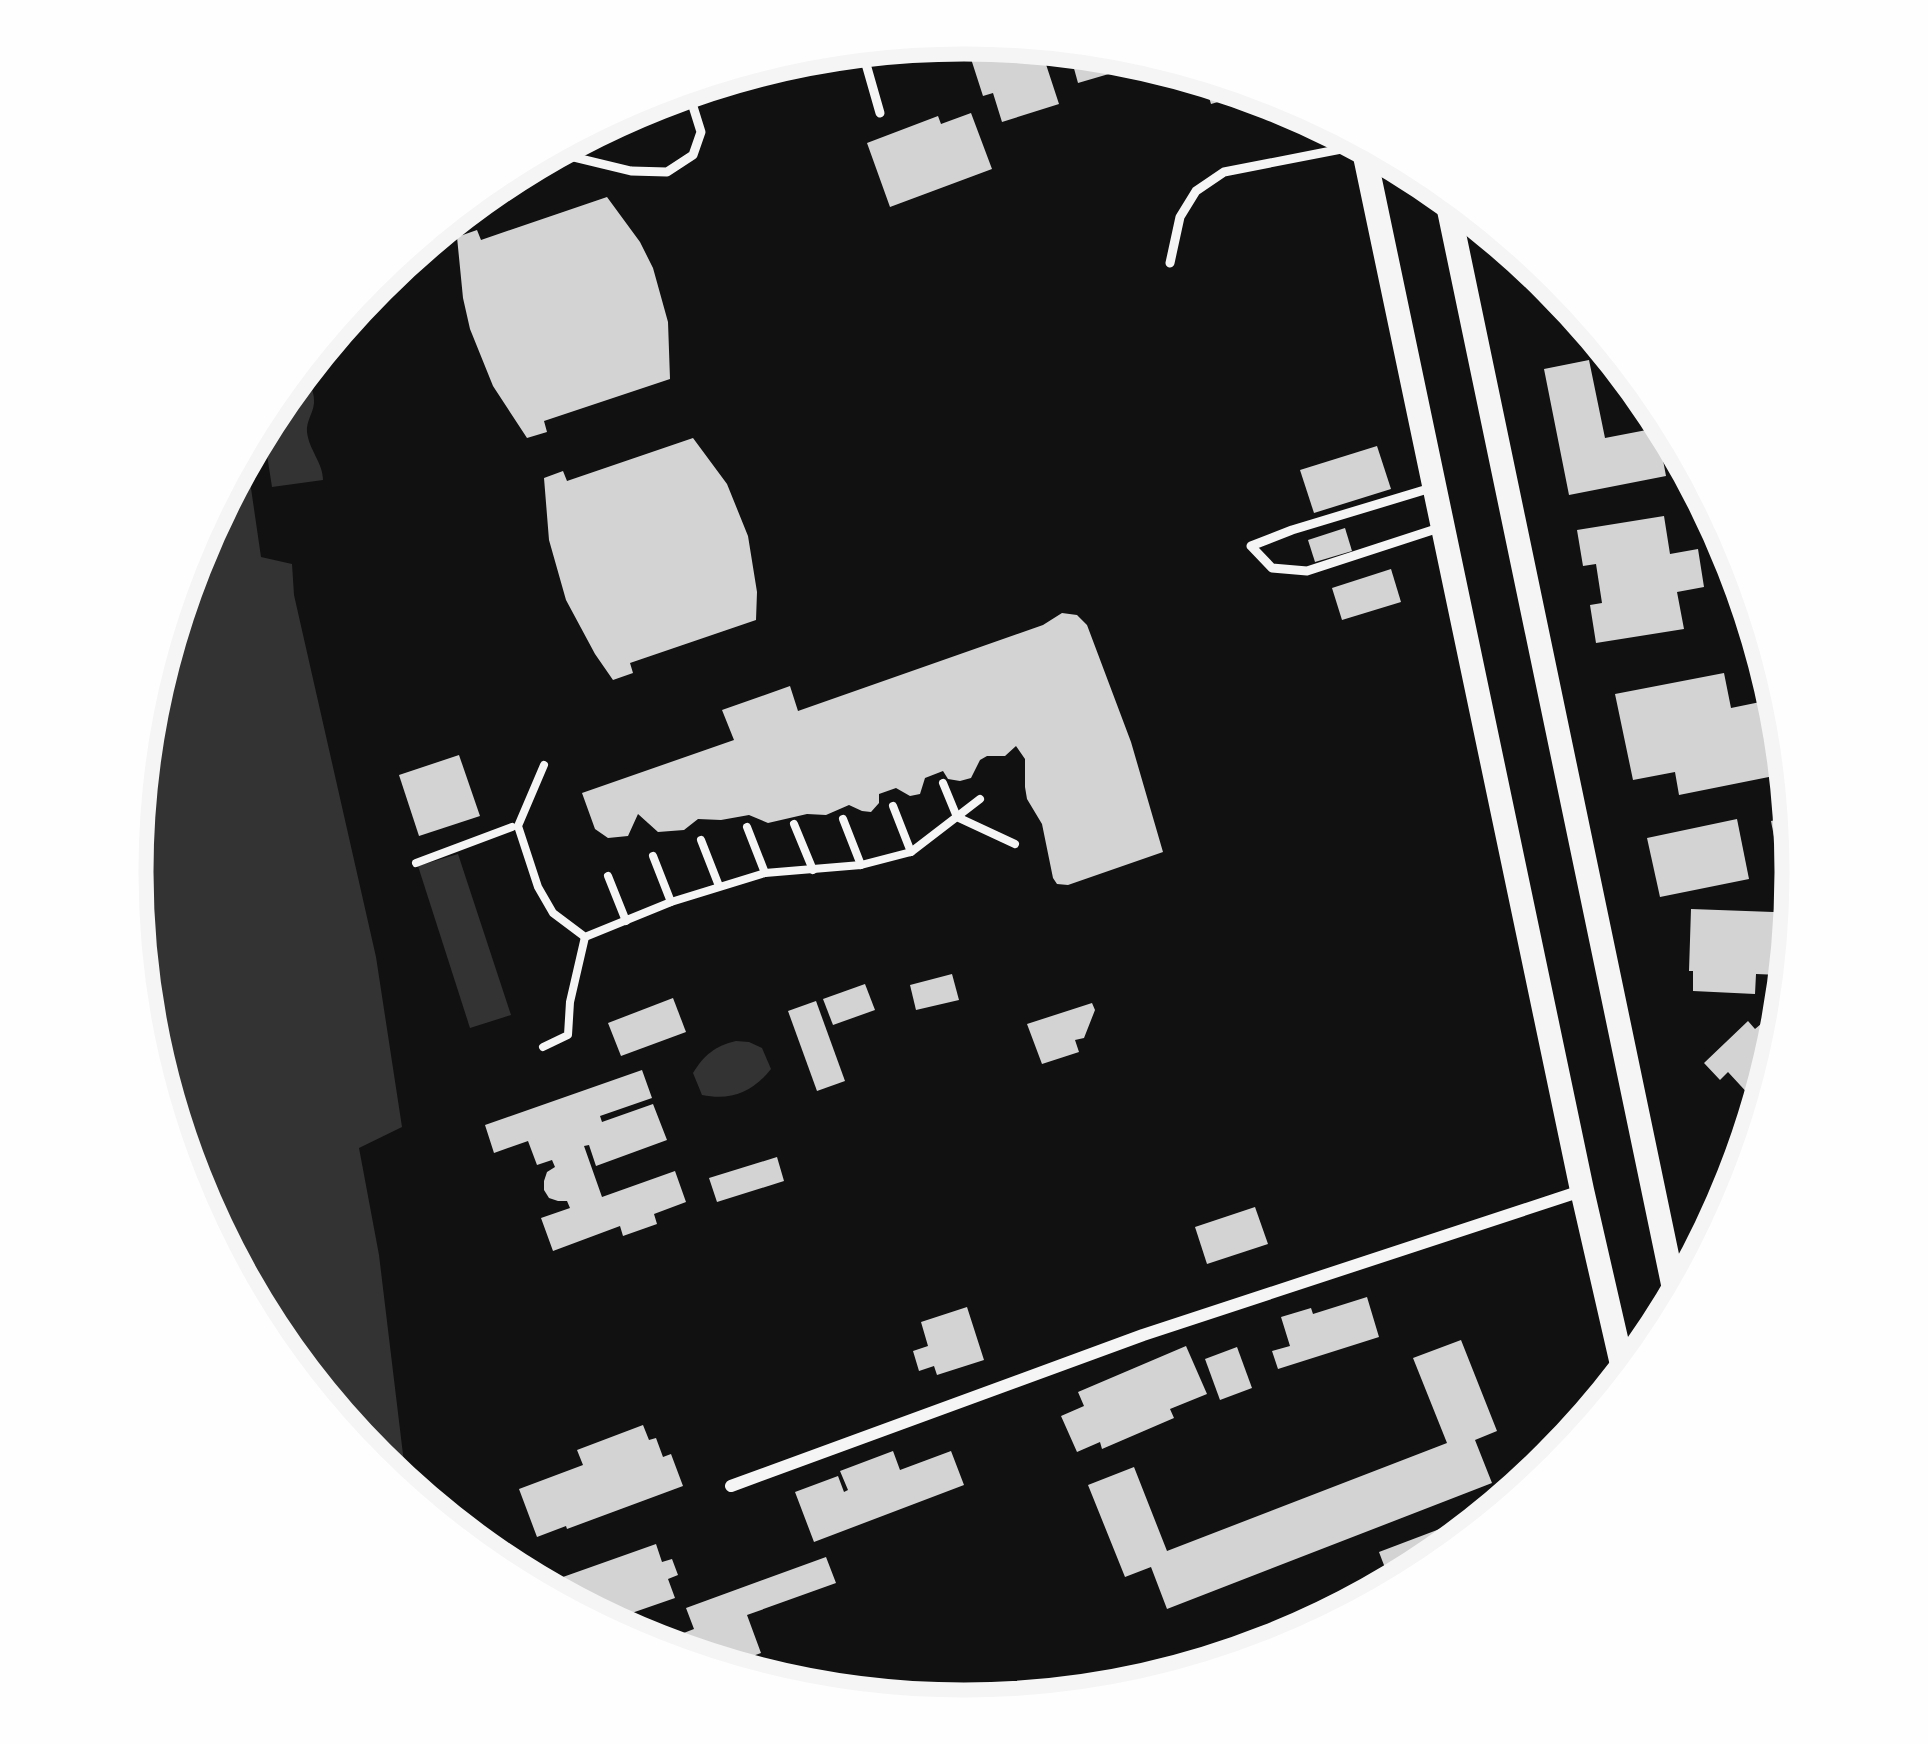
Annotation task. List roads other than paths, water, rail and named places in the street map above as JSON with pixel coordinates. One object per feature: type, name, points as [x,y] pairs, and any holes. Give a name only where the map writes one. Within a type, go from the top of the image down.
[{"type":"main road","points":[[1366,160],[1621,1359]]},
{"type":"main road","points":[[1450,215],[1672,1281]]},
{"type":"street","points":[[730,1486],[1143,1334],[1582,1190]]},
{"type":"lane","points":[[865,60],[880,113]]},
{"type":"lane","points":[[569,156],[631,171],[667,172],[693,155],[701,132],[691,101]]},
{"type":"lane","points":[[1170,263],[1180,217],[1196,191],[1224,172],[1340,146]]},
{"type":"lane","points":[[1434,487],[1251,546],[1272,568],[1307,571],[1442,526]]}]
